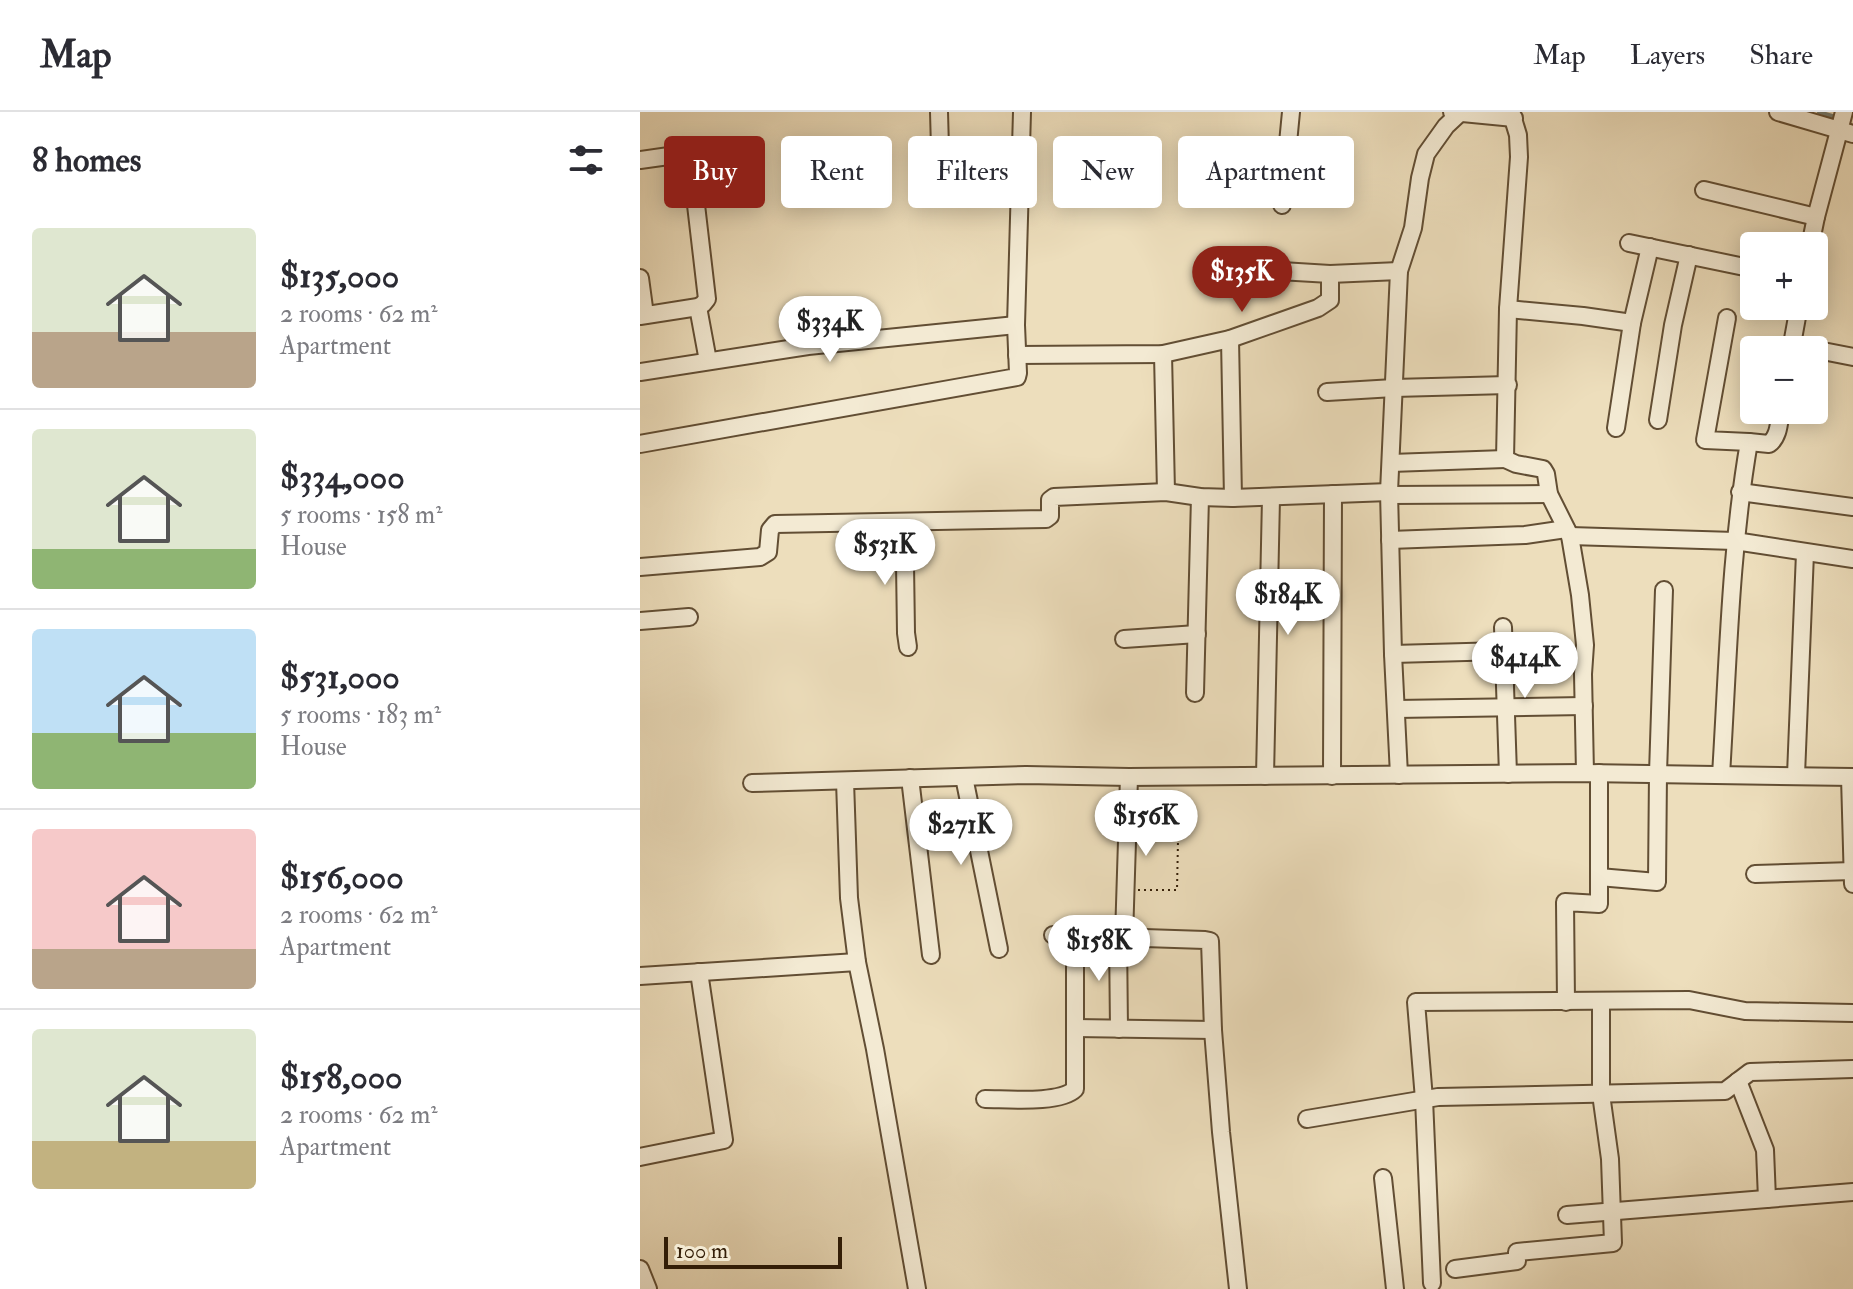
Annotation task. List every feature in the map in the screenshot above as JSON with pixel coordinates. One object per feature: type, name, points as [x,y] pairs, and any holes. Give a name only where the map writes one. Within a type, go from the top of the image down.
[{"type":"street","points":[[939,112],[940,136]]},
{"type":"street","points":[[640,444],[1017,377],[1022,112]]},
{"type":"street","points":[[1289,136],[1291,112]]},
{"type":"street","points":[[1399,775],[1390,494],[1399,271],[1413,228],[1426,154],[1456,112],[1512,115],[1518,135],[1508,309],[1505,459]]},
{"type":"street","points":[[1778,112],[1846,132]]},
{"type":"street","points":[[1813,232],[1846,132],[1844,112]]},
{"type":"street","points":[[640,160],[683,154],[691,162],[707,299],[698,307],[642,315],[640,278]]},
{"type":"street","points":[[1704,190],[1816,217]]},
{"type":"street","points":[[1629,243],[1740,266]]},
{"type":"street","points":[[1616,428],[1632,323],[1650,247]]},
{"type":"street","points":[[1658,420],[1673,325],[1689,255]]},
{"type":"street","points":[[1214,267],[1330,274],[1399,271]]},
{"type":"street","points":[[1017,355],[1163,354],[1230,339],[1318,308],[1330,300],[1330,274]]},
{"type":"street","points":[[698,307],[708,361]]},
{"type":"street","points":[[1508,309],[1632,323]]},
{"type":"street","points":[[1727,318],[1705,440],[1769,444],[1774,441],[1778,424]]},
{"type":"street","points":[[640,372],[808,346],[1016,325]]},
{"type":"street","points":[[1230,339],[1233,498]]},
{"type":"street","points":[[1828,353],[1853,357]]},
{"type":"street","points":[[1163,354],[1166,492]]},
{"type":"street","points":[[1327,392],[1508,385]]},
{"type":"street","points":[[1721,775],[1735,541],[1749,442]]},
{"type":"street","points":[[1391,463],[1505,459],[1543,469],[1549,494],[1568,532],[1580,595],[1585,645],[1584,706],[1592,773],[1599,904],[1565,902],[1566,1002]]},
{"type":"street","points":[[640,567],[760,557],[768,552],[770,530],[775,524],[1046,519],[1050,516],[1050,500],[1054,497],[1166,492],[1233,498],[1333,494],[1549,494]]},
{"type":"street","points":[[1740,492],[1853,507]]},
{"type":"street","points":[[1332,776],[1333,494]]},
{"type":"street","points":[[1195,693],[1200,497]]},
{"type":"street","points":[[1265,776],[1271,498]]},
{"type":"street","points":[[903,523],[908,647]]},
{"type":"street","points":[[1390,540],[1568,532],[1735,541],[1853,559]]},
{"type":"street","points":[[1796,775],[1805,553]]},
{"type":"street","points":[[1599,877],[1657,882],[1664,590]]},
{"type":"street","points":[[640,621],[689,617]]},
{"type":"street","points":[[1503,627],[1508,774]]},
{"type":"street","points":[[1124,639],[1197,634]]},
{"type":"street","points":[[1393,654],[1503,651]]},
{"type":"street","points":[[1396,709],[1584,706]]},
{"type":"street","points":[[752,783],[1026,775],[1179,777],[1658,773],[1851,777],[1853,875],[1755,874]]},
{"type":"street","points":[[964,777],[999,949]]},
{"type":"street","points":[[1119,1029],[1129,777]]},
{"type":"street","points":[[910,778],[931,955]]},
{"type":"street","points":[[845,781],[849,898],[857,962],[917,1289]]},
{"type":"street","points":[[1053,935],[1210,941],[1221,1132],[1238,1289]]},
{"type":"street","points":[[985,1099],[1045,1098],[1070,1094],[1075,1089],[1075,936]]},
{"type":"street","points":[[640,976],[857,962]]},
{"type":"street","points":[[640,1157],[724,1140],[699,972]]},
{"type":"street","points":[[1432,1283],[1424,1099],[1416,1002],[1689,1000],[1745,1011],[1853,1013]]},
{"type":"street","points":[[1455,1269],[1517,1261],[1517,1252],[1613,1243],[1610,1159],[1601,1094],[1601,1001]]},
{"type":"street","points":[[1075,1028],[1213,1030]]},
{"type":"street","points":[[1307,1119],[1438,1097],[1725,1091],[1750,1072],[1853,1069]]},
{"type":"street","points":[[1738,1081],[1765,1150],[1767,1199]]},
{"type":"street","points":[[1383,1178],[1395,1289]]},
{"type":"street","points":[[1567,1215],[1853,1192]]},
{"type":"path","points":[[1125,890],[1177,890],[1179,777]]},
{"type":"waterway","points":[[1819,112],[1839,118]]}]
